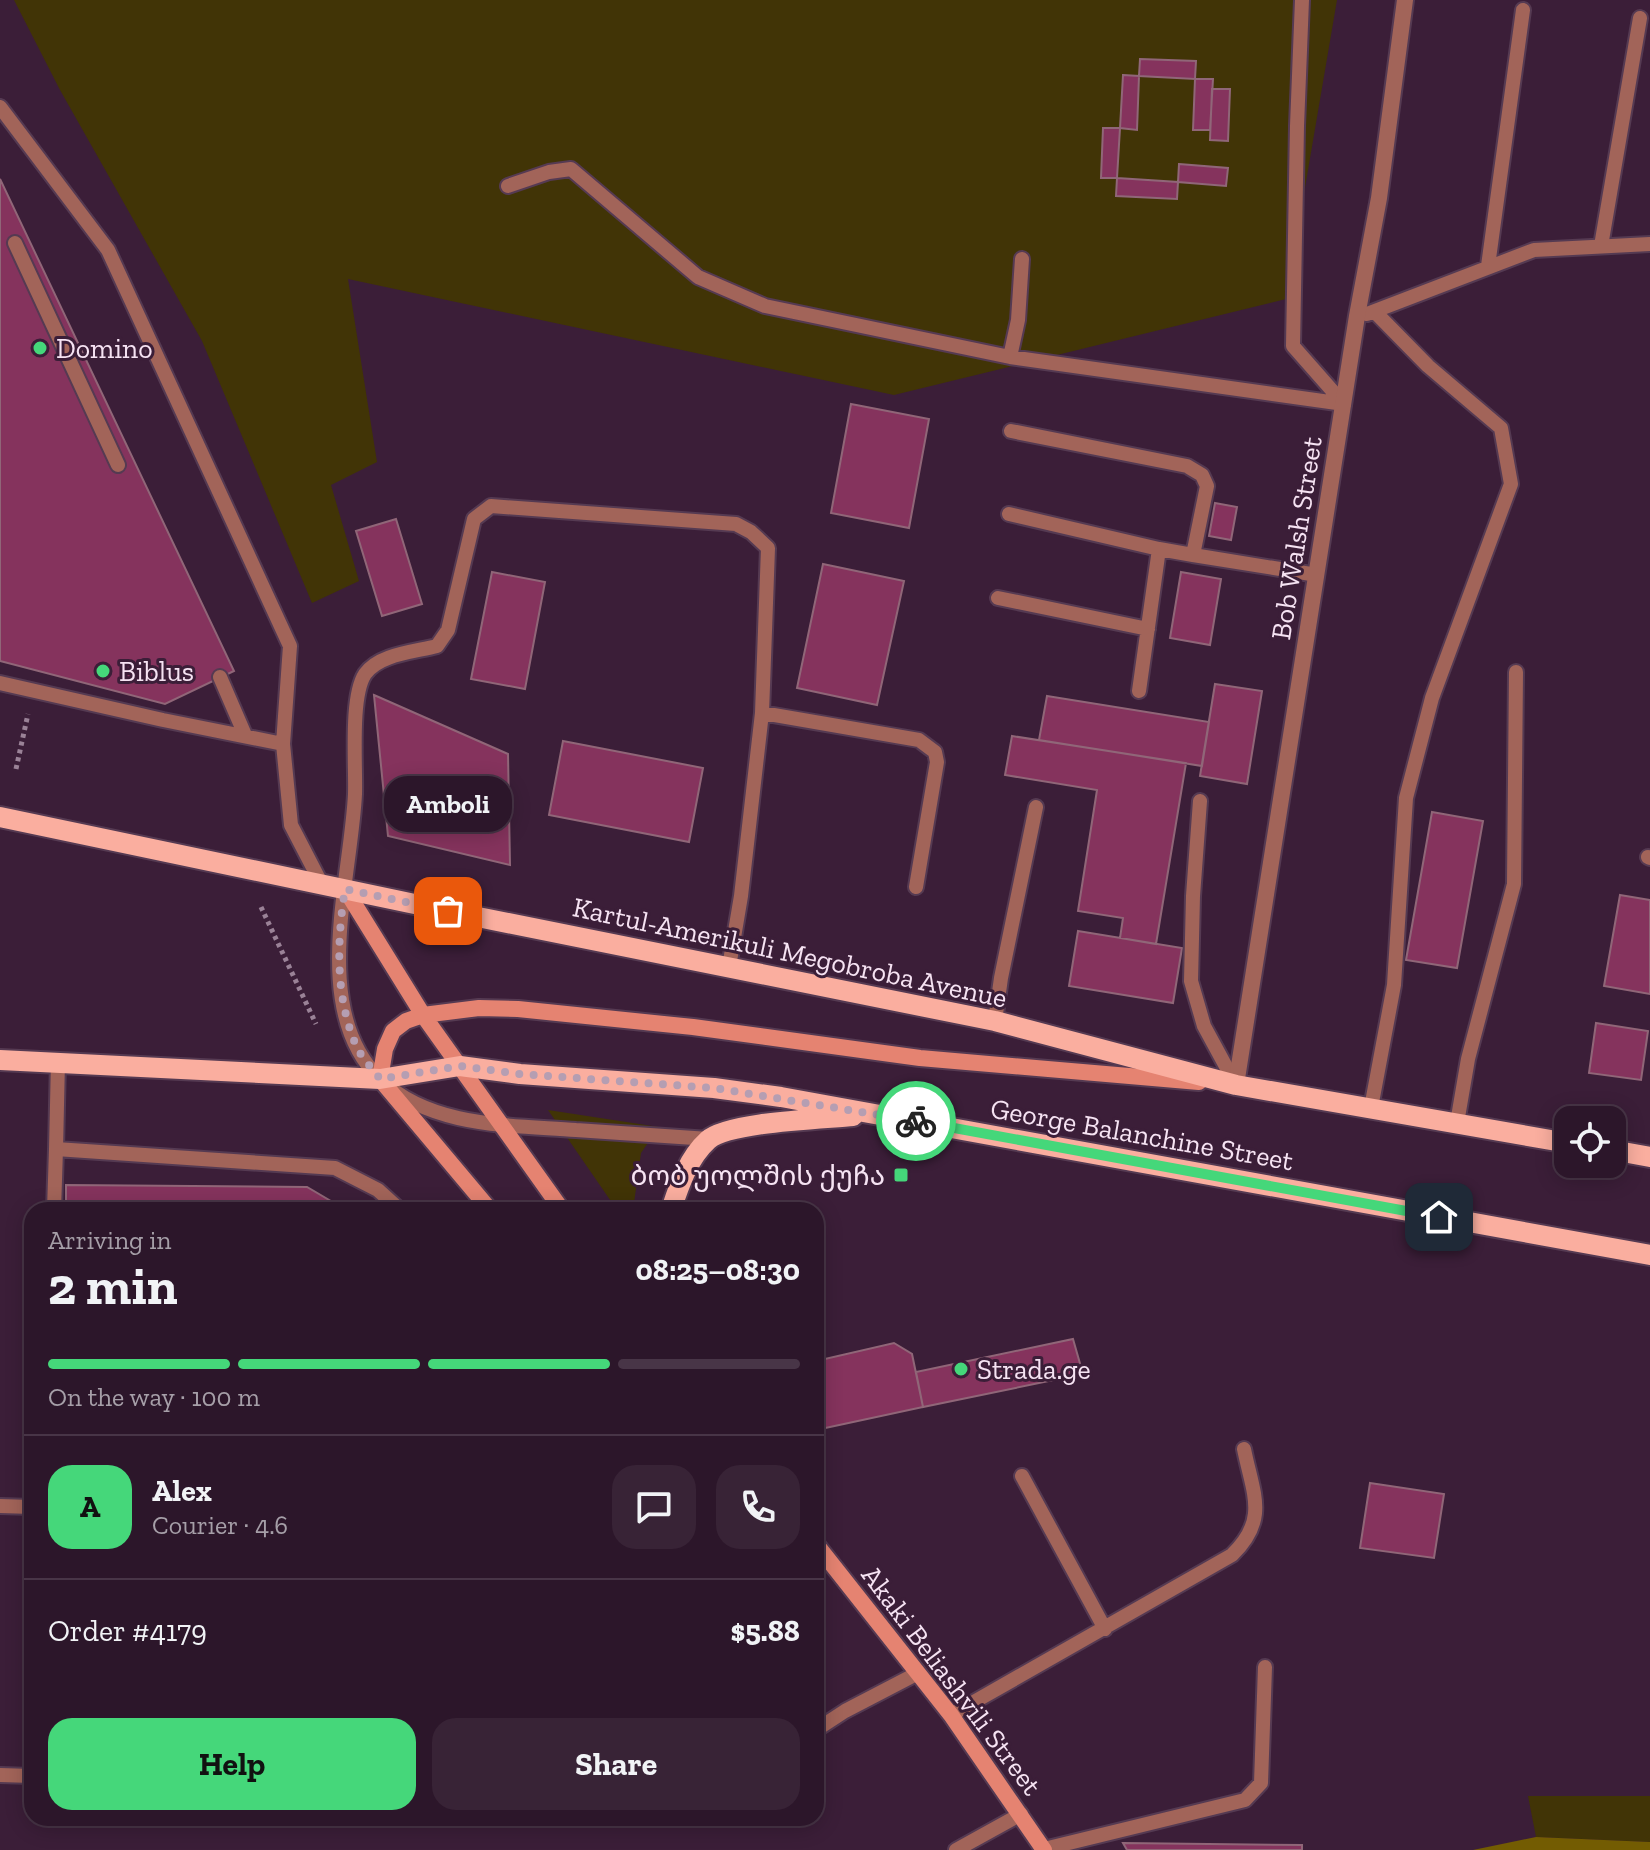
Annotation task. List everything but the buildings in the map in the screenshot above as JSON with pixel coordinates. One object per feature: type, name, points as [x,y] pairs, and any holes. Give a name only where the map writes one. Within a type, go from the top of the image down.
[{"type":"main road","name":"Kartul-Amerikuli Megobroba Avenue","points":[[0,817],[995,1021],[1236,1085],[1554,1140]]},
{"type":"main road","points":[[345,889],[423,1015],[556,1202]]},
{"type":"main road","points":[[483,1202],[380,1079],[385,1049],[393,1031],[406,1021],[423,1015],[479,1008],[518,1009],[693,1027],[920,1058],[1236,1085]]},
{"type":"main road","name":"George Balanchine Street","points":[[0,1060],[380,1079],[460,1066],[520,1074],[714,1088],[875,1114],[1650,1255]]},
{"type":"main road","points":[[674,1202],[681,1178],[709,1139],[734,1128],[875,1114]]},
{"type":"main road","points":[[1626,1153],[1650,1157]]},
{"type":"main road","name":"Akaki Beliashvili Street","points":[[824,1554],[951,1715],[1044,1850]]},
{"type":"street","name":"Bob Walsh Street","points":[[1236,1085],[1357,316],[1379,198],[1405,0]]},
{"type":"lane","points":[[1302,0],[1293,346],[1344,404]]},
{"type":"lane","points":[[1488,266],[1523,10]]},
{"type":"lane","points":[[1601,246],[1640,18]]},
{"type":"lane","points":[[0,107],[108,250],[290,646],[283,744],[291,825],[321,883]]},
{"type":"lane","points":[[508,186],[549,172],[571,169],[698,277],[765,306],[1010,357],[1344,404]]},
{"type":"lane","points":[[15,243],[118,465]]},
{"type":"lane","points":[[1357,316],[1375,312],[1534,250],[1650,244]]},
{"type":"lane","points":[[1010,357],[1018,320],[1022,259]]},
{"type":"lane","points":[[1371,1108],[1394,985],[1406,798],[1432,698],[1511,484],[1501,428],[1428,366],[1375,312]]},
{"type":"lane","points":[[1011,431],[1187,466],[1202,475],[1207,486],[1193,555]]},
{"type":"lane","points":[[709,1139],[502,1126],[436,1111],[409,1099],[380,1079],[356,1046],[343,1005],[338,935],[355,797],[357,701],[365,675],[380,661],[437,646],[448,630],[474,519],[491,506],[736,524],[751,532],[768,548],[762,713],[741,896],[729,967]]},
{"type":"lane","points":[[1009,514],[1159,549],[1317,575]]},
{"type":"lane","points":[[1139,691],[1159,549]]},
{"type":"lane","points":[[998,598],[1148,629]]},
{"type":"lane","points":[[1457,1123],[1468,1059],[1514,884],[1516,672]]},
{"type":"lane","points":[[220,677],[245,735]]},
{"type":"lane","points":[[0,683],[283,744]]},
{"type":"lane","points":[[762,713],[919,740],[935,752],[937,762],[916,887]]},
{"type":"lane","points":[[1200,801],[1191,981],[1204,1026],[1236,1085]]},
{"type":"lane","points":[[995,1021],[1036,807]]},
{"type":"lane","points":[[54,1202],[58,1061]]},
{"type":"lane","points":[[56,1149],[335,1168],[378,1190],[391,1202]]},
{"type":"lane","points":[[951,1715],[1232,1555],[1249,1539],[1257,1514],[1244,1449]]},
{"type":"lane","points":[[1022,1476],[1105,1629]]},
{"type":"lane","points":[[0,1506],[24,1507]]},
{"type":"lane","points":[[1044,1850],[1245,1800],[1261,1783],[1265,1667]]},
{"type":"lane","points":[[824,1725],[918,1673]]},
{"type":"lane","points":[[0,1775],[24,1776]]},
{"type":"lane","points":[[956,1850],[1021,1814]]},
{"type":"path","points":[[16,769],[33,691]]},
{"type":"path","points":[[261,907],[316,1024]]},
{"type":"shaded area","points":[[14,0],[1337,0],[1286,299],[894,395],[348,279],[377,462],[331,485],[359,581],[312,603],[202,341],[60,90]]},
{"type":"shaded area","points":[[548,1110],[659,1127],[641,1153],[634,1202],[611,1202]]},
{"type":"shaded area","points":[[1528,1796],[1650,1796],[1650,1842],[1536,1837]]},
{"type":"shaded area","points":[[1536,1837],[1650,1842],[1650,1850],[1473,1850]]},
{"type":"way so far","points":[[448,911],[345,889],[338,935],[343,1005],[356,1046],[380,1079],[460,1066],[520,1074],[714,1088],[916,1121]]},
{"type":"place","name":"Domino","points":[[40,348]]},
{"type":"place","name":"Biblus","points":[[103,671]]},
{"type":"place","name":"Amboli","points":[[448,911]]},
{"type":"place","name":"ბობ უოლშის ქუჩა","points":[[901,1175]]},
{"type":"place","name":"Strada.ge","points":[[961,1369]]},
{"type":"route","points":[[916,1121],[1439,1217]]}]
